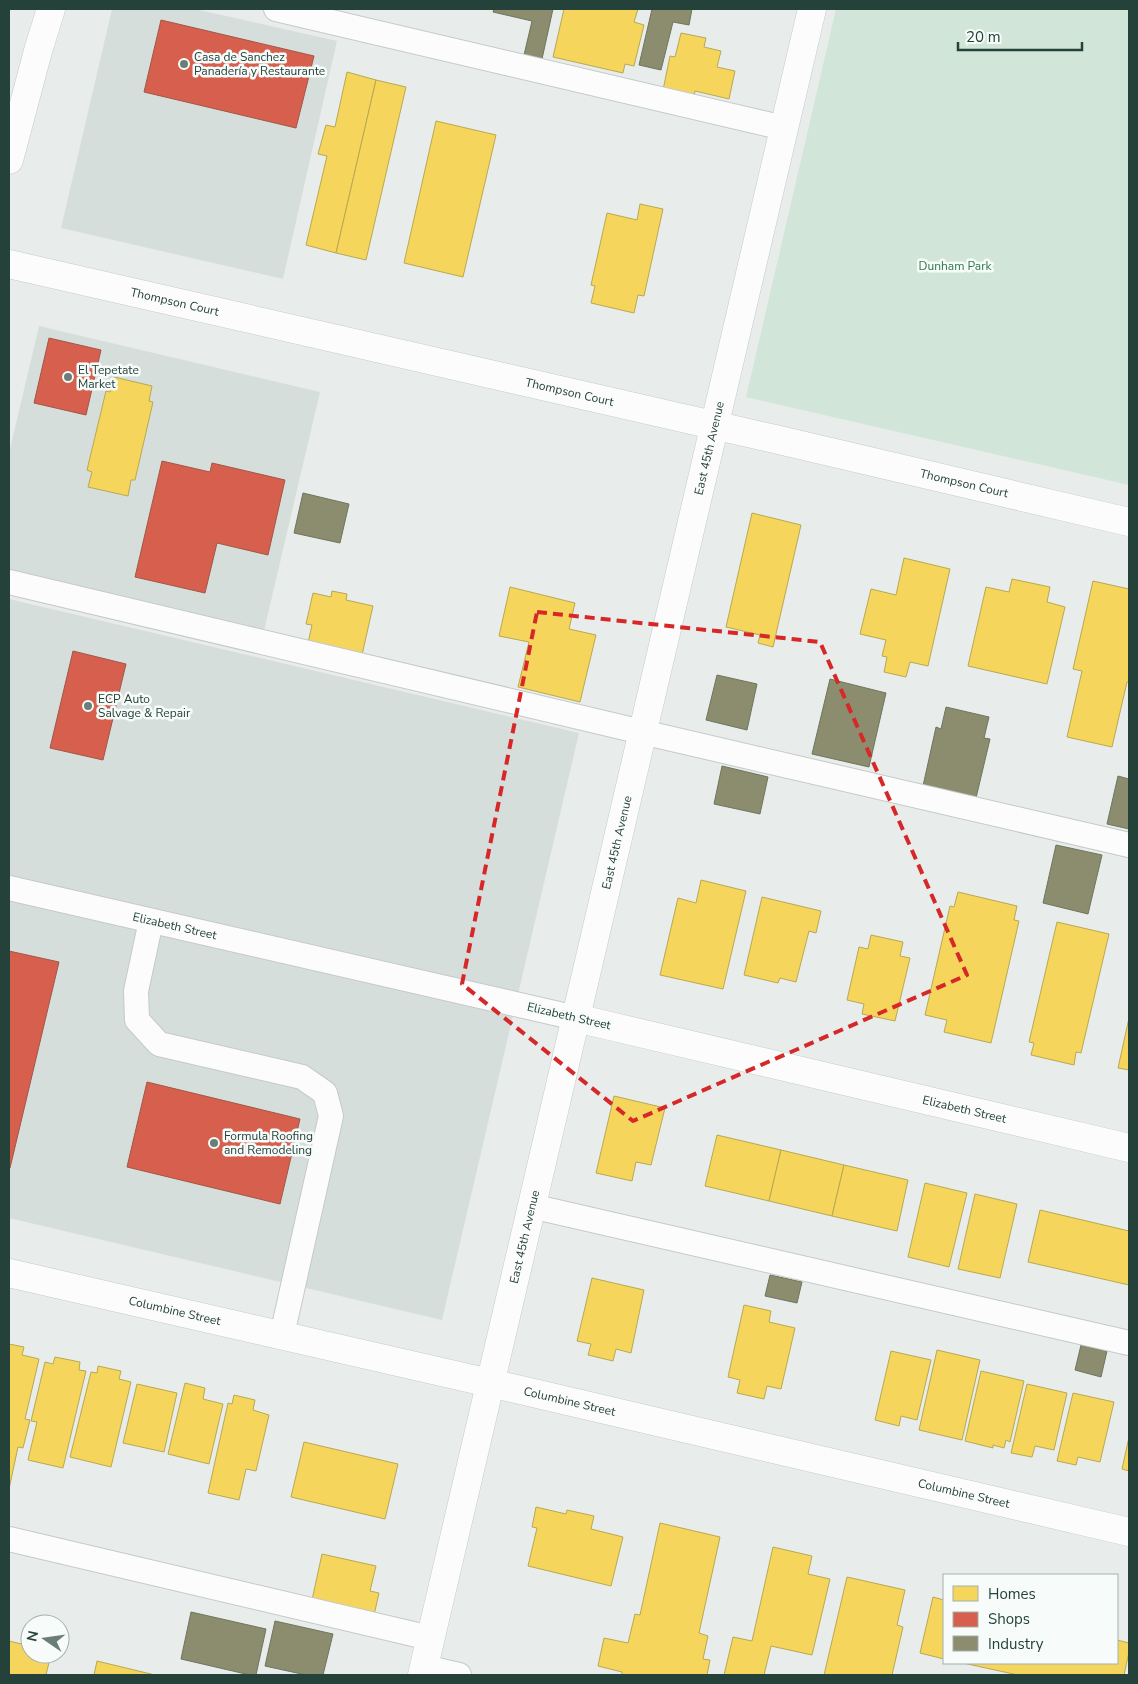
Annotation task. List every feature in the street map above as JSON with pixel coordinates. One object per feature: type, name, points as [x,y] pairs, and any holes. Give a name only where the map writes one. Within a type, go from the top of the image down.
[{"type":"street","points":[[9,160],[51,9]]},
{"type":"street","name":"East 45th Avenue","points":[[423,1671],[812,9]]},
{"type":"street","name":"Thompson Court","points":[[9,264],[1129,522]]},
{"type":"street","name":"Elizabeth Street","points":[[576,1018],[1129,1148]]},
{"type":"street","name":"Columbine Street","points":[[9,1273],[1129,1532]]},
{"type":"lane","points":[[276,9],[784,128]]},
{"type":"lane","points":[[9,582],[1129,845]]},
{"type":"lane","name":"Elizabeth Street","points":[[9,888],[576,1018]]},
{"type":"lane","points":[[151,920],[136,991],[137,1020],[160,1044],[302,1077],[325,1093],[331,1116],[282,1335]]},
{"type":"lane","points":[[532,1206],[1129,1343]]},
{"type":"lane","points":[[9,1539],[430,1638]]},
{"type":"lane","points":[[423,1671],[459,1675]]},
{"type":"highlighted area","points":[[537,612],[820,642],[967,975],[633,1121],[462,984]]},
{"type":"shaded area","points":[[112,9],[195,9],[337,41],[283,279],[61,228]]},
{"type":"shaded area","points":[[39,326],[320,392],[263,635],[9,575],[9,453]]},
{"type":"shaded area","points":[[9,599],[579,733],[442,1320],[9,1218]]},
{"type":"green space","name":"Dunham Park","points":[[836,9],[1129,9],[1129,485],[746,397]]},
{"type":"building: Homes","points":[[564,9],[638,9],[634,22],[644,25],[634,66],[625,64],[623,73],[553,57]]},
{"type":"building: Homes","points":[[681,33],[706,38],[704,47],[721,51],[717,67],[735,71],[729,99],[695,91],[694,97],[663,90],[670,56],[675,57]]},
{"type":"building: Homes","points":[[347,72],[376,80],[336,253],[306,245],[327,156],[318,154],[326,125],[335,127]]},
{"type":"building: Homes","points":[[376,80],[406,87],[366,260],[336,253]]},
{"type":"building: Homes","points":[[436,121],[496,135],[463,277],[404,263]]},
{"type":"building: Homes","points":[[640,204],[663,209],[644,296],[638,295],[634,313],[591,303],[595,286],[591,285],[607,213],[637,220]]},
{"type":"building: Homes","points":[[114,377],[152,386],[149,401],[153,402],[135,480],[131,480],[128,496],[88,487],[92,472],[87,470],[106,391],[110,392]]},
{"type":"building: Homes","points":[[752,513],[801,525],[773,647],[758,643],[760,635],[726,627]]},
{"type":"building: Homes","points":[[904,558],[950,569],[928,666],[910,662],[906,677],[884,672],[887,657],[882,656],[886,640],[860,634],[871,589],[896,595]]},
{"type":"building: Homes","points":[[1012,579],[1050,587],[1047,602],[1065,607],[1047,684],[968,666],[986,587],[1009,592]]},
{"type":"building: Homes","points":[[1093,581],[1129,589],[1129,682],[1127,682],[1112,747],[1067,737],[1082,671],[1073,669]]},
{"type":"building: Homes","points":[[510,587],[575,603],[569,629],[596,635],[580,702],[518,687],[529,642],[499,636]]},
{"type":"building: Homes","points":[[332,591],[347,594],[346,600],[373,606],[362,655],[308,643],[312,625],[306,624],[313,593],[331,597]]},
{"type":"building: Homes","points":[[701,880],[746,891],[723,989],[660,975],[678,898],[696,903]]},
{"type":"building: Homes","points":[[958,892],[1017,906],[1014,920],[1019,921],[991,1043],[944,1032],[947,1020],[925,1015],[950,906],[954,907]]},
{"type":"building: Homes","points":[[762,897],[821,911],[816,933],[809,931],[796,982],[780,978],[778,983],[744,975]]},
{"type":"building: Homes","points":[[1057,922],[1109,934],[1081,1053],[1076,1052],[1074,1065],[1031,1055],[1034,1043],[1029,1042]]},
{"type":"building: Homes","points":[[871,935],[903,942],[900,956],[910,958],[895,1021],[862,1014],[864,1004],[847,1000],[859,947],[868,949]]},
{"type":"building: Homes","points":[[1129,1018],[1129,1070],[1118,1068]]},
{"type":"building: Homes","points":[[614,1096],[665,1108],[651,1165],[636,1162],[632,1181],[596,1173]]},
{"type":"building: Homes","points":[[717,1135],[781,1150],[769,1201],[705,1186]]},
{"type":"building: Homes","points":[[781,1150],[844,1165],[832,1216],[769,1201]]},
{"type":"building: Homes","points":[[844,1165],[908,1180],[897,1231],[832,1216]]},
{"type":"building: Homes","points":[[925,1183],[967,1193],[949,1267],[908,1257]]},
{"type":"building: Homes","points":[[975,1194],[1017,1204],[1000,1278],[958,1269]]},
{"type":"building: Homes","points":[[1040,1210],[1129,1231],[1129,1285],[1028,1262]]},
{"type":"building: Homes","points":[[592,1278],[644,1290],[631,1353],[616,1349],[613,1361],[588,1355],[591,1344],[577,1341]]},
{"type":"building: Homes","points":[[744,1305],[771,1311],[769,1322],[795,1328],[781,1389],[767,1386],[764,1399],[737,1393],[740,1380],[728,1377]]},
{"type":"building: Homes","points":[[9,1344],[24,1347],[22,1355],[39,1359],[25,1419],[30,1420],[23,1448],[18,1447],[9,1489]]},
{"type":"building: Homes","points":[[937,1350],[980,1360],[962,1440],[919,1430]]},
{"type":"building: Homes","points":[[891,1351],[931,1360],[917,1420],[901,1416],[899,1426],[875,1420]]},
{"type":"building: Homes","points":[[55,1357],[80,1362],[79,1370],[86,1371],[63,1468],[28,1460],[37,1422],[31,1421],[45,1362],[53,1364]]},
{"type":"building: Homes","points":[[98,1366],[121,1371],[119,1379],[131,1382],[111,1467],[70,1457],[91,1372],[97,1373]]},
{"type":"building: Homes","points":[[981,1371],[1024,1381],[1010,1442],[1006,1440],[1004,1448],[993,1445],[993,1448],[965,1441]]},
{"type":"building: Homes","points":[[185,1383],[205,1388],[203,1399],[223,1404],[209,1464],[168,1454]]},
{"type":"building: Homes","points":[[137,1384],[177,1393],[164,1452],[123,1443]]},
{"type":"building: Homes","points":[[1027,1384],[1067,1393],[1054,1450],[1035,1446],[1032,1457],[1011,1453]]},
{"type":"building: Homes","points":[[1073,1393],[1114,1402],[1100,1462],[1078,1457],[1076,1465],[1057,1461]]},
{"type":"building: Homes","points":[[234,1395],[255,1400],[253,1410],[269,1415],[256,1471],[246,1469],[239,1500],[208,1493],[228,1403],[232,1404]]},
{"type":"building: Homes","points":[[1129,1437],[1129,1471],[1122,1469]]},
{"type":"building: Homes","points":[[304,1442],[398,1464],[385,1519],[291,1497]]},
{"type":"building: Homes","points":[[536,1507],[566,1514],[567,1510],[594,1516],[591,1529],[623,1537],[611,1586],[528,1566],[537,1528],[532,1527]]},
{"type":"building: Homes","points":[[660,1523],[720,1537],[699,1633],[708,1636],[703,1659],[710,1660],[707,1675],[622,1675],[622,1672],[598,1666],[604,1638],[628,1643],[635,1614],[640,1615]]},
{"type":"building: Homes","points":[[773,1547],[812,1556],[808,1574],[830,1579],[812,1655],[771,1646],[764,1675],[724,1675],[733,1637],[752,1641]]},
{"type":"building: Homes","points":[[322,1554],[376,1566],[370,1591],[379,1593],[374,1615],[312,1600]]},
{"type":"building: Homes","points":[[847,1577],[905,1590],[897,1625],[903,1627],[892,1675],[824,1675]]},
{"type":"building: Homes","points":[[933,1597],[943,1600],[943,1659],[920,1653]]},
{"type":"building: Homes","points":[[1118,1640],[1129,1643],[1124,1675],[1018,1675],[968,1664],[1118,1664]]},
{"type":"building: Homes","points":[[9,1641],[20,1644],[20,1664],[49,1664],[46,1675],[9,1675]]},
{"type":"building: Homes","points":[[97,1661],[155,1675],[94,1675]]},
{"type":"building: Shops","points":[[161,20],[314,56],[296,128],[144,92]]},
{"type":"building: Shops","name":"El Tepetate Market","points":[[49,338],[101,350],[86,415],[34,403]]},
{"type":"building: Shops","points":[[162,461],[210,472],[212,463],[285,480],[268,555],[217,543],[205,593],[135,577]]},
{"type":"building: Shops","name":"ECP Auto Salvage & Repair","points":[[73,651],[126,664],[103,760],[50,748]]},
{"type":"building: Shops","points":[[9,951],[59,962],[10,1168],[9,1168]]},
{"type":"building: Shops","name":"Formula Roofing and Remodeling","points":[[147,1082],[300,1119],[280,1204],[127,1167]]},
{"type":"building: Industry","points":[[494,9],[553,9],[542,59],[524,55],[532,21],[493,12]]},
{"type":"building: Industry","points":[[652,9],[692,9],[689,25],[673,22],[661,70],[639,65]]},
{"type":"building: Industry","points":[[303,493],[349,504],[340,543],[294,533]]},
{"type":"building: Industry","points":[[717,675],[757,684],[747,730],[706,720]]},
{"type":"building: Industry","points":[[830,679],[886,693],[869,767],[812,754]]},
{"type":"building: Industry","points":[[946,707],[989,717],[984,738],[990,739],[976,798],[923,786],[936,727],[941,729]]},
{"type":"building: Industry","points":[[722,766],[768,777],[760,814],[714,804]]},
{"type":"building: Industry","points":[[1118,776],[1129,779],[1129,829],[1107,824]]},
{"type":"building: Industry","points":[[1056,845],[1102,855],[1088,914],[1043,903]]},
{"type":"building: Industry","points":[[770,1275],[802,1282],[797,1303],[765,1296]]},
{"type":"building: Industry","points":[[1081,1345],[1107,1351],[1101,1377],[1075,1370]]},
{"type":"building: Industry","points":[[191,1612],[266,1629],[256,1675],[181,1659]]},
{"type":"building: Industry","points":[[275,1621],[333,1634],[323,1675],[306,1675],[265,1666]]},
{"type":"place","name":"Casa de Sanchez Panadería y Restaurante","points":[[184,64]]},
{"type":"place","name":"El Tepetate Market","points":[[68,377]]},
{"type":"place","name":"ECP Auto Salvage & Repair","points":[[88,706]]},
{"type":"place","name":"Formula Roofing and Remodeling","points":[[214,1143]]}]
